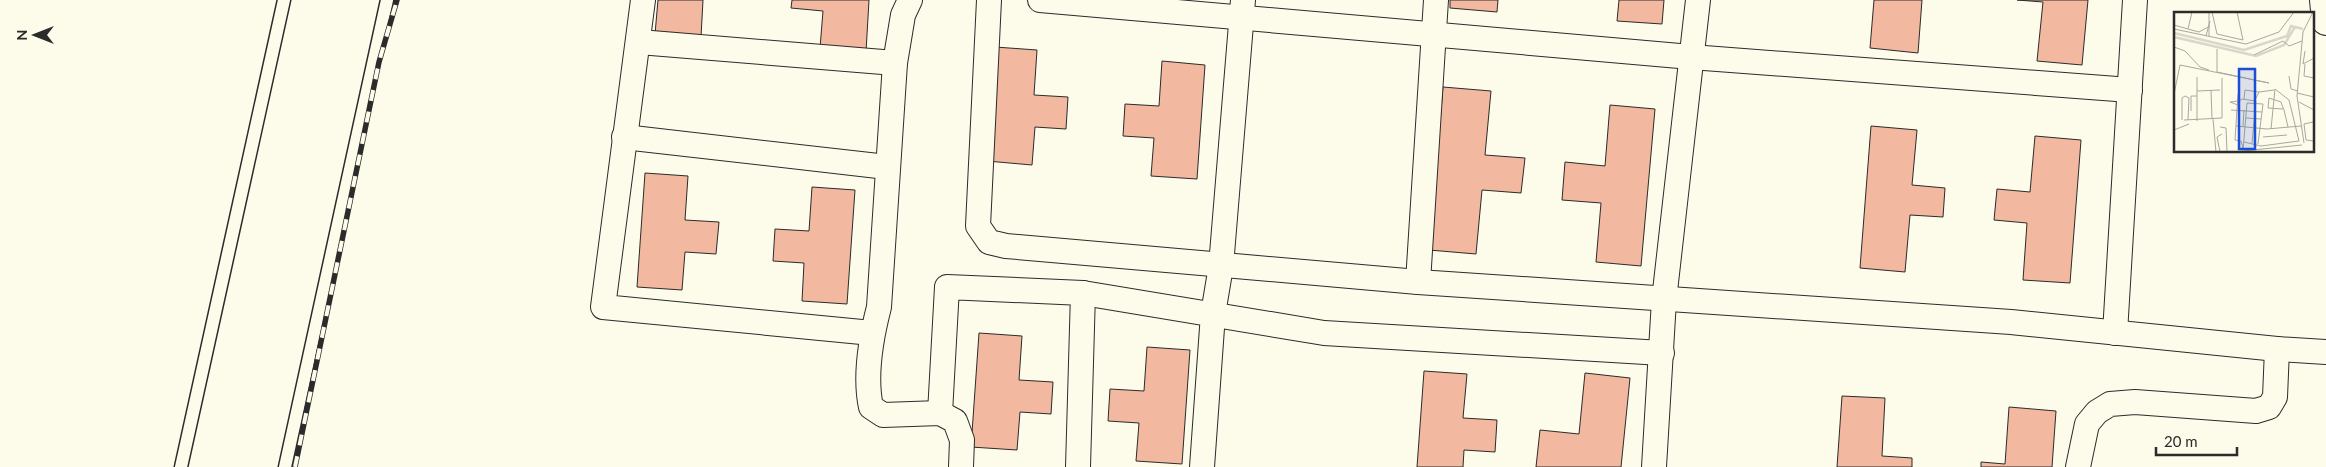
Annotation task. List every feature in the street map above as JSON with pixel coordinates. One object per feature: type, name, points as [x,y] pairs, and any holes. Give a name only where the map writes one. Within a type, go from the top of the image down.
[{"type":"main road","points":[[2324,0],[2326,21]]},
{"type":"street","points":[[644,0],[624,137],[603,307],[872,333]]},
{"type":"street","points":[[910,0],[903,15],[895,63],[879,307],[872,333],[868,393],[871,407],[883,415],[940,413],[955,421],[962,440],[961,467]]},
{"type":"street","points":[[989,0],[978,226],[989,242],[1006,246],[1221,266],[1664,300],[2001,321],[2277,349],[2326,352]]},
{"type":"street","points":[[1040,0],[1242,8],[1434,34],[1691,57],[2130,90]]},
{"type":"street","points":[[1418,282],[1436,0]]},
{"type":"street","points":[[1654,467],[1664,300],[1698,0]]},
{"type":"street","points":[[2114,333],[2135,0]]},
{"type":"street","points":[[1202,467],[1213,314],[1221,266],[1242,8]]},
{"type":"street","points":[[639,42],[895,63]]},
{"type":"street","points":[[624,137],[887,167]]},
{"type":"street","points":[[940,413],[947,287],[1082,293],[1324,333],[1662,353]]},
{"type":"street","points":[[1078,467],[1082,293]]},
{"type":"street","points":[[2078,467],[2087,424],[2097,412],[2110,404],[2135,402],[2256,411],[2269,407],[2275,397],[2277,349]]},
{"type":"lane","points":[[181,467],[284,0]]},
{"type":"lane","points":[[285,467],[387,0]]},
{"type":"building","points":[[658,0],[703,0],[701,37],[655,34]]},
{"type":"building","points":[[792,0],[869,0],[866,52],[820,48],[823,11],[791,8]]},
{"type":"building","points":[[1450,0],[1498,0],[1497,12],[1450,8]]},
{"type":"building","points":[[1619,0],[1664,0],[1662,24],[1617,21]]},
{"type":"building","points":[[1874,0],[1922,0],[1918,53],[1870,48]]},
{"type":"building","points":[[2017,0],[2088,0],[2082,65],[2037,61],[2043,2]]},
{"type":"building","points":[[995,47],[1037,50],[1034,95],[1068,97],[1066,129],[1035,127],[1032,165],[987,161]]},
{"type":"building","points":[[1162,61],[1205,65],[1197,179],[1151,176],[1154,138],[1123,136],[1125,104],[1159,106]]},
{"type":"building","points":[[1443,87],[1491,91],[1485,155],[1525,158],[1521,193],[1482,190],[1476,254],[1429,250]]},
{"type":"building","points":[[1610,105],[1655,109],[1641,266],[1596,262],[1601,203],[1562,200],[1565,162],[1605,166]]},
{"type":"building","points":[[1871,126],[1917,130],[1912,185],[1945,188],[1943,217],[1910,215],[1905,272],[1860,268]]},
{"type":"building","points":[[2035,136],[2081,140],[2070,283],[2023,280],[2027,223],[1994,220],[1997,189],[2030,192]]},
{"type":"building","points":[[645,173],[688,176],[685,220],[719,222],[716,254],[685,252],[682,290],[637,287]]},
{"type":"building","points":[[812,187],[855,190],[847,304],[802,301],[804,263],[773,261],[775,229],[809,231]]},
{"type":"building","points":[[979,333],[1022,336],[1019,380],[1053,382],[1051,414],[1020,412],[1017,450],[971,447]]},
{"type":"building","points":[[1147,347],[1190,350],[1182,464],[1136,461],[1139,423],[1108,421],[1110,389],[1144,391]]},
{"type":"building","points":[[1424,371],[1467,374],[1463,418],[1497,420],[1495,452],[1464,450],[1463,467],[1417,467]]},
{"type":"building","points":[[1585,373],[1630,378],[1621,467],[1536,467],[1540,430],[1579,434]]},
{"type":"building","points":[[1842,396],[1885,398],[1882,456],[1912,458],[1912,467],[1837,467]]},
{"type":"building","points":[[2009,407],[2056,411],[2052,467],[1981,467],[1981,462],[2005,464]]},
{"type":"railway","points":[[295,467],[379,62],[397,0]]}]
